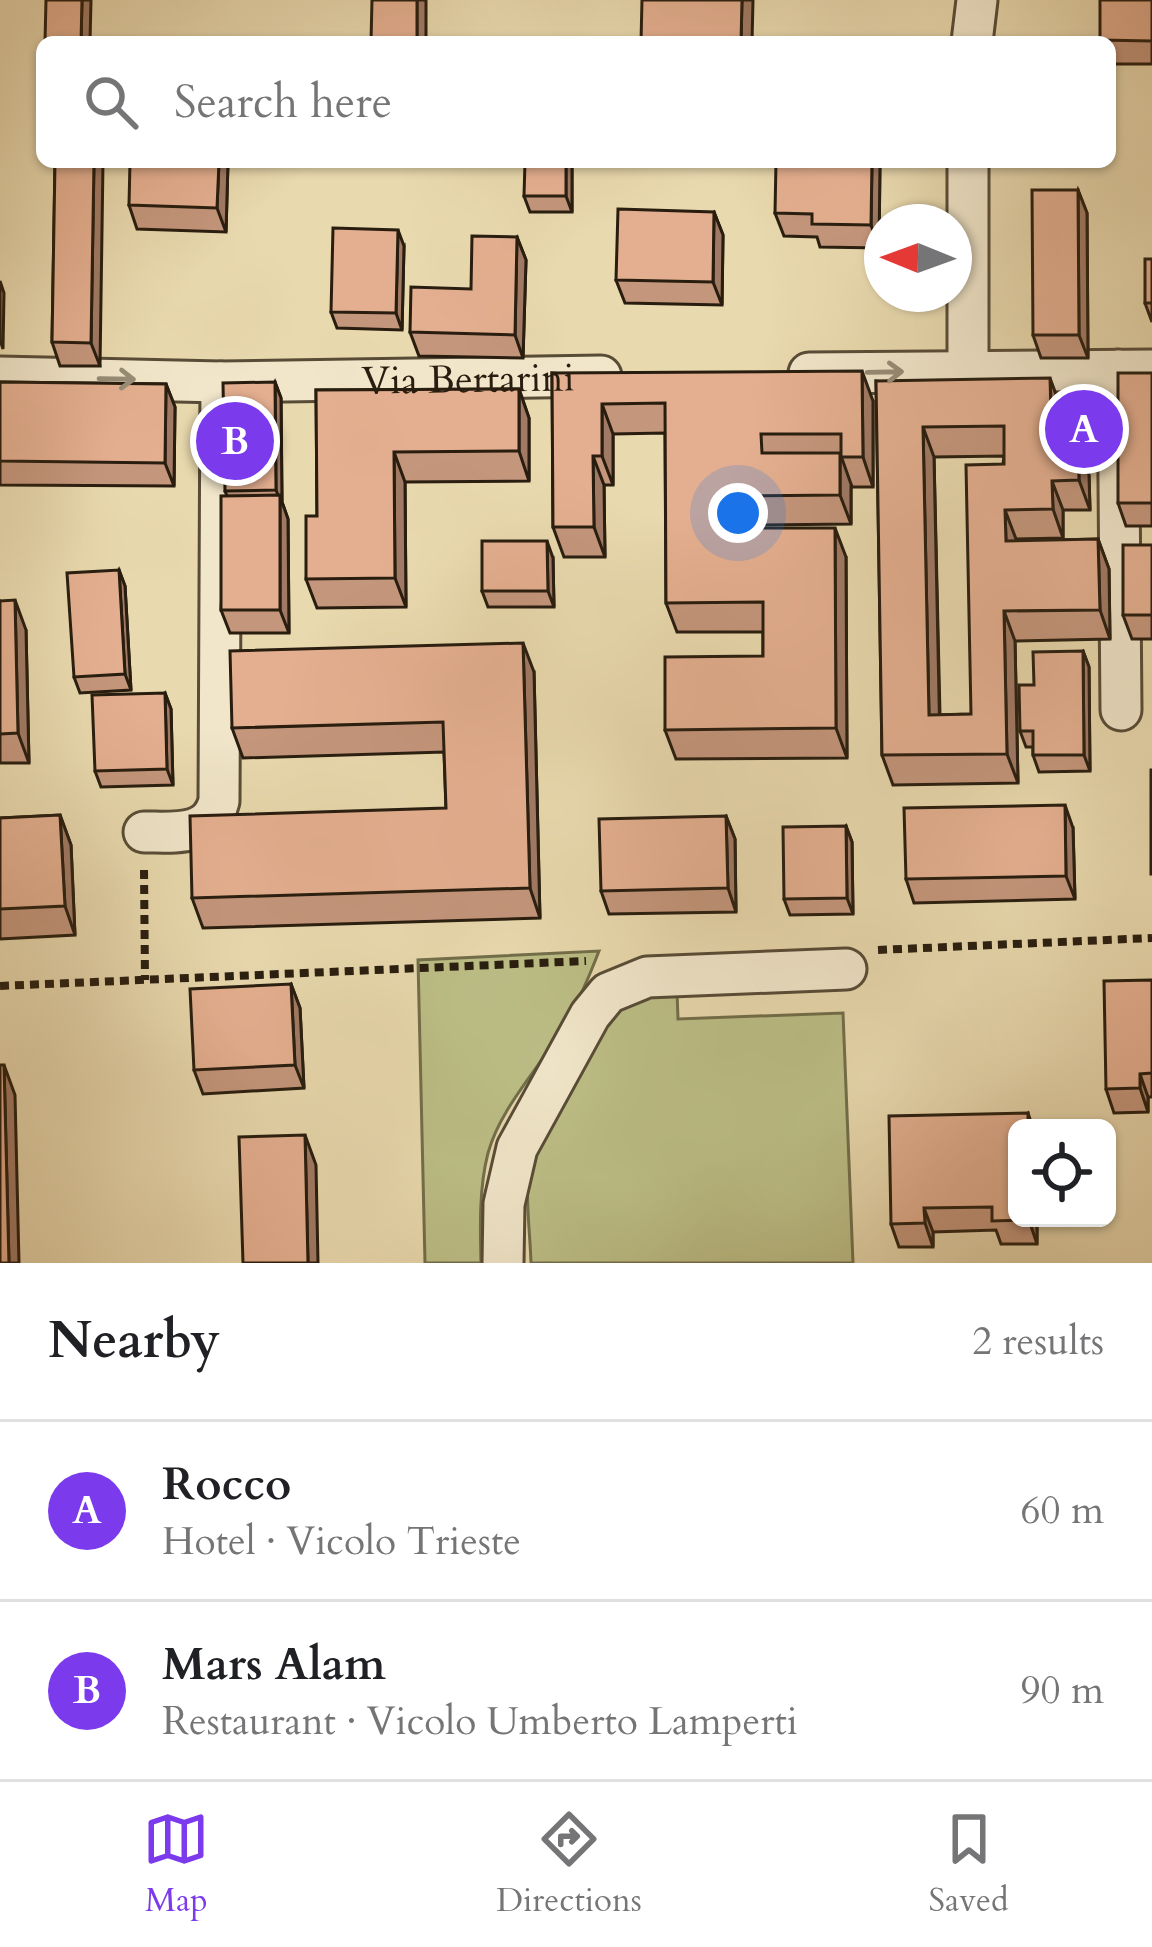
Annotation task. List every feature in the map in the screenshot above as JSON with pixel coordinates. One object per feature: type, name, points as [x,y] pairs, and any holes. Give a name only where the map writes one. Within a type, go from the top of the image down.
[{"type":"street","points":[[973,36],[976,0]]},
{"type":"street","points":[[968,168],[968,370]]},
{"type":"street","points":[[777,374],[1135,370],[1121,710]]},
{"type":"street","name":"Via Bertarini","points":[[0,377],[221,382],[633,376]]},
{"type":"street","points":[[144,832],[201,827],[210,822],[219,801],[221,382]]},
{"type":"street","points":[[503,1263],[504,1204],[517,1148],[590,1015],[608,993],[647,977],[852,959]]},
{"type":"path","points":[[144,832],[146,980]]},
{"type":"path","points":[[852,959],[881,948],[1152,938]]},
{"type":"path","points":[[852,959],[881,948]]},
{"type":"path","points":[[0,986],[596,960]]},
{"type":"green space","points":[[599,951],[569,1017],[494,1136],[483,1180],[481,1263],[425,1263],[418,960]]},
{"type":"green space","points":[[631,991],[677,991],[678,1019],[843,1013],[853,1263],[531,1263],[528,1178],[538,1134],[561,1092]]},
{"type":"building","points":[[46,0],[82,0],[81,36],[45,36]]},
{"type":"building","points":[[372,0],[417,0],[417,36],[371,36]]},
{"type":"building","points":[[642,0],[742,0],[741,36],[641,36]]},
{"type":"building","points":[[1100,0],[1152,0],[1152,41],[1100,36]]},
{"type":"building","points":[[55,168],[94,168],[91,343],[52,342]]},
{"type":"building","points":[[130,168],[219,168],[217,208],[129,205]]},
{"type":"building","points":[[525,168],[566,168],[566,196],[524,196]]},
{"type":"building","points":[[776,168],[872,168],[871,204],[864,204],[864,225],[812,224],[812,214],[775,213]]},
{"type":"building","points":[[1032,190],[1078,190],[1079,335],[1033,335]]},
{"type":"building","points":[[618,209],[714,212],[713,282],[616,280]]},
{"type":"building","points":[[333,228],[398,230],[396,313],[331,312]]},
{"type":"building","points":[[472,236],[517,237],[515,335],[410,332],[411,287],[471,289]]},
{"type":"building","points":[[1145,259],[1152,259],[1152,303],[1145,303]]},
{"type":"building","points":[[862,371],[863,457],[841,457],[841,434],[761,434],[762,453],[840,453],[840,495],[740,496],[740,528],[835,528],[836,728],[665,730],[665,657],[763,656],[763,602],[666,603],[665,403],[602,404],[602,456],[593,456],[594,527],[553,527],[552,373]]},
{"type":"building","points":[[1118,373],[1152,373],[1152,503],[1118,503]]},
{"type":"building","points":[[1050,378],[1052,446],[1078,445],[1079,480],[1052,481],[1053,509],[1005,510],[1006,541],[1098,539],[1100,610],[1004,611],[1007,754],[882,755],[876,381]],"holes":[[[1004,426],[1004,464],[966,465],[971,714],[929,715],[923,427]]]},
{"type":"building","points":[[0,382],[166,384],[165,463],[0,461]]},
{"type":"building","points":[[275,382],[276,490],[225,491],[223,383]]},
{"type":"building","points":[[519,389],[519,451],[394,452],[395,578],[306,579],[306,516],[317,516],[316,390]]},
{"type":"building","points":[[280,495],[280,610],[221,610],[221,496]]},
{"type":"building","points":[[482,541],[547,541],[548,591],[482,591]]},
{"type":"building","points":[[1123,545],[1152,545],[1152,615],[1123,615]]},
{"type":"building","points":[[119,570],[125,674],[74,677],[67,573]]},
{"type":"building","points":[[15,600],[18,733],[0,734],[0,601]]},
{"type":"building","points":[[523,643],[530,888],[192,898],[190,816],[446,808],[443,722],[232,728],[230,651]]},
{"type":"building","points":[[1083,651],[1084,755],[1033,755],[1033,731],[1020,731],[1019,685],[1034,685],[1033,652]]},
{"type":"building","points":[[165,693],[167,769],[95,771],[92,695]]},
{"type":"building","points":[[1152,770],[1152,874],[1151,874]]},
{"type":"building","points":[[1065,805],[1066,876],[906,879],[904,808]]},
{"type":"building","points":[[60,815],[65,906],[0,909],[0,818]]},
{"type":"building","points":[[726,816],[728,888],[601,891],[599,819]]},
{"type":"building","points":[[846,826],[847,898],[784,899],[783,827]]},
{"type":"building","points":[[1152,980],[1152,1073],[1140,1074],[1140,1088],[1106,1089],[1104,981]]},
{"type":"building","points":[[291,984],[295,1065],[194,1070],[190,989]]},
{"type":"building","points":[[0,1065],[4,1065],[9,1263],[0,1263]]},
{"type":"building","points":[[1028,1113],[1028,1119],[1008,1119],[1008,1221],[992,1221],[992,1207],[924,1208],[925,1223],[891,1224],[889,1116]]},
{"type":"building","points":[[305,1135],[308,1263],[243,1263],[239,1137]]},
{"type":"place","name":"Rocco","points":[[1084,429]]},
{"type":"place","name":"Mars Alam","points":[[235,441]]}]
